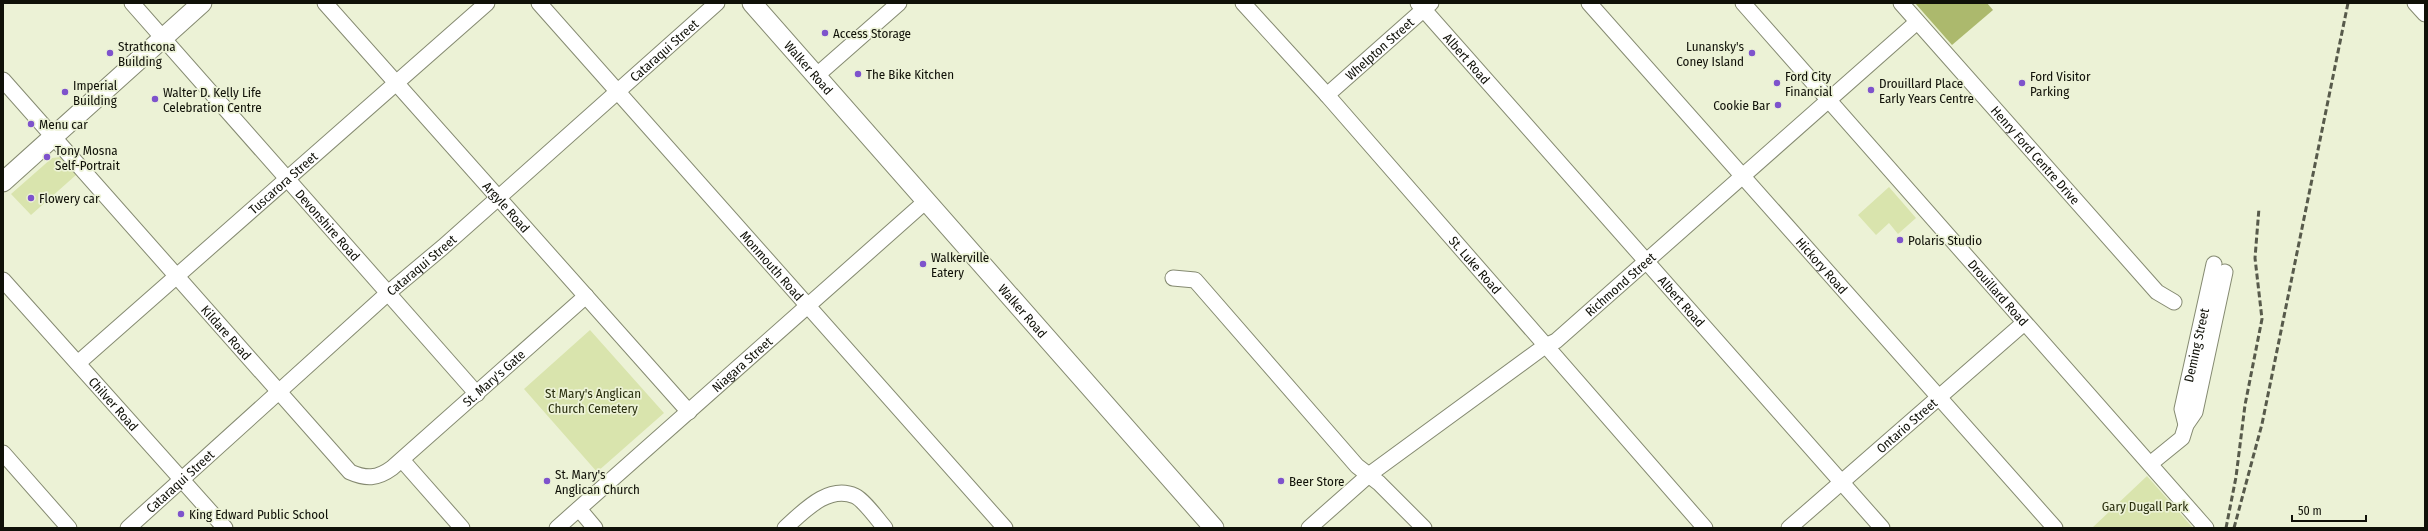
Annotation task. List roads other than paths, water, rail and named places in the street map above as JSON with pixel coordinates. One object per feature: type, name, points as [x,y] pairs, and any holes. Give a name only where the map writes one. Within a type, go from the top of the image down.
[{"type":"main road","points":[[3,182],[202,3]]},
{"type":"main road","name":"Walker Road","points":[[752,3],[1214,528]]},
{"type":"street","name":"Devonshire Road","points":[[132,3],[477,394]]},
{"type":"street","name":"Argyle Road","points":[[325,3],[689,412]]},
{"type":"street","name":"Tuscarora Street","points":[[78,363],[488,3]]},
{"type":"street","name":"Monmouth Road","points":[[539,3],[1005,528]]},
{"type":"street","name":"Cataraqui Street","points":[[128,528],[388,293],[498,198],[717,3]]},
{"type":"street","points":[[816,76],[899,3]]},
{"type":"street","name":"St. Luke Road","points":[[1243,3],[1327,95],[1704,528]]},
{"type":"street","name":"Hickory Road","points":[[1589,3],[2054,528]]},
{"type":"street","name":"Drouillard Road","points":[[1743,3],[2206,528]]},
{"type":"street","name":"Henry Ford Centre Drive","points":[[1901,3],[2157,292],[2174,302]]},
{"type":"street","points":[[2415,3],[2425,14]]},
{"type":"street","name":"Whelpton Street","points":[[1327,95],[1424,5]]},
{"type":"street","name":"Albert Road","points":[[1424,5],[1882,528]]},
{"type":"street","name":"Richmond Street","points":[[1309,528],[1370,474],[1545,346],[1556,341],[1595,308],[1646,260],[1918,22]]},
{"type":"street","name":"Kildare Road","points":[[3,80],[350,472],[362,477],[373,478],[390,470],[402,460]]},
{"type":"street","name":"Niagara Street","points":[[557,528],[926,201]]},
{"type":"street","name":"Deming Street","points":[[2150,464],[2182,438],[2186,425],[2182,409],[2220,268]]},
{"type":"street","points":[[1173,278],[1195,280],[1357,466],[1370,474],[1424,528]]},
{"type":"street","name":"Chilver Road","points":[[3,280],[225,528]]},
{"type":"street","name":"St. Mary's Gate","points":[[402,460],[586,296]]},
{"type":"street","name":"Ontario Street","points":[[1789,528],[1937,397],[2024,323]]},
{"type":"street","points":[[3,453],[69,528]]},
{"type":"street","points":[[402,460],[462,528]]},
{"type":"street","points":[[785,528],[821,499],[833,494],[844,494],[856,497],[886,528]]},
{"type":"street","points":[[579,509],[595,528]]},
{"type":"railway","points":[[2234,528],[2262,424],[2348,3]]},
{"type":"railway","points":[[2226,528],[2236,477],[2245,405],[2262,319],[2255,258],[2259,208]]},
{"type":"place","name":"Access Storage","points":[[825,33]]},
{"type":"place","name":"Strathcona Building","points":[[110,53]]},
{"type":"place","name":"Lunansky's Coney Island","points":[[1752,53]]},
{"type":"place","name":"The Bike Kitchen","points":[[858,74]]},
{"type":"place","name":"Ford City Financial","points":[[1777,83]]},
{"type":"place","name":"Ford Visitor Parking","points":[[2022,83]]},
{"type":"place","name":"Drouillard Place Early Years Centre","points":[[1871,90]]},
{"type":"place","name":"Imperial Building","points":[[65,92]]},
{"type":"place","name":"Walter D. Kelly Life Celebration Centre","points":[[155,99]]},
{"type":"place","name":"Cookie Bar","points":[[1778,105]]},
{"type":"place","name":"Menu car","points":[[31,124]]},
{"type":"place","name":"Tony Mosna Self-Portrait","points":[[47,157]]},
{"type":"place","name":"Flowery car","points":[[31,198]]},
{"type":"place","name":"Polaris Studio","points":[[1900,240]]},
{"type":"place","name":"Walkerville Eatery","points":[[923,264]]},
{"type":"place","name":"St. Mary's Anglican Church","points":[[547,481]]},
{"type":"place","name":"Beer Store","points":[[1281,481]]},
{"type":"place","name":"King Edward Public School","points":[[181,514]]},
{"type":"park label","name":"St Mary's Anglican Church Cemetery","points":[[593,400]]},
{"type":"park label","name":"Gary Dugall Park","points":[[2145,506]]}]
